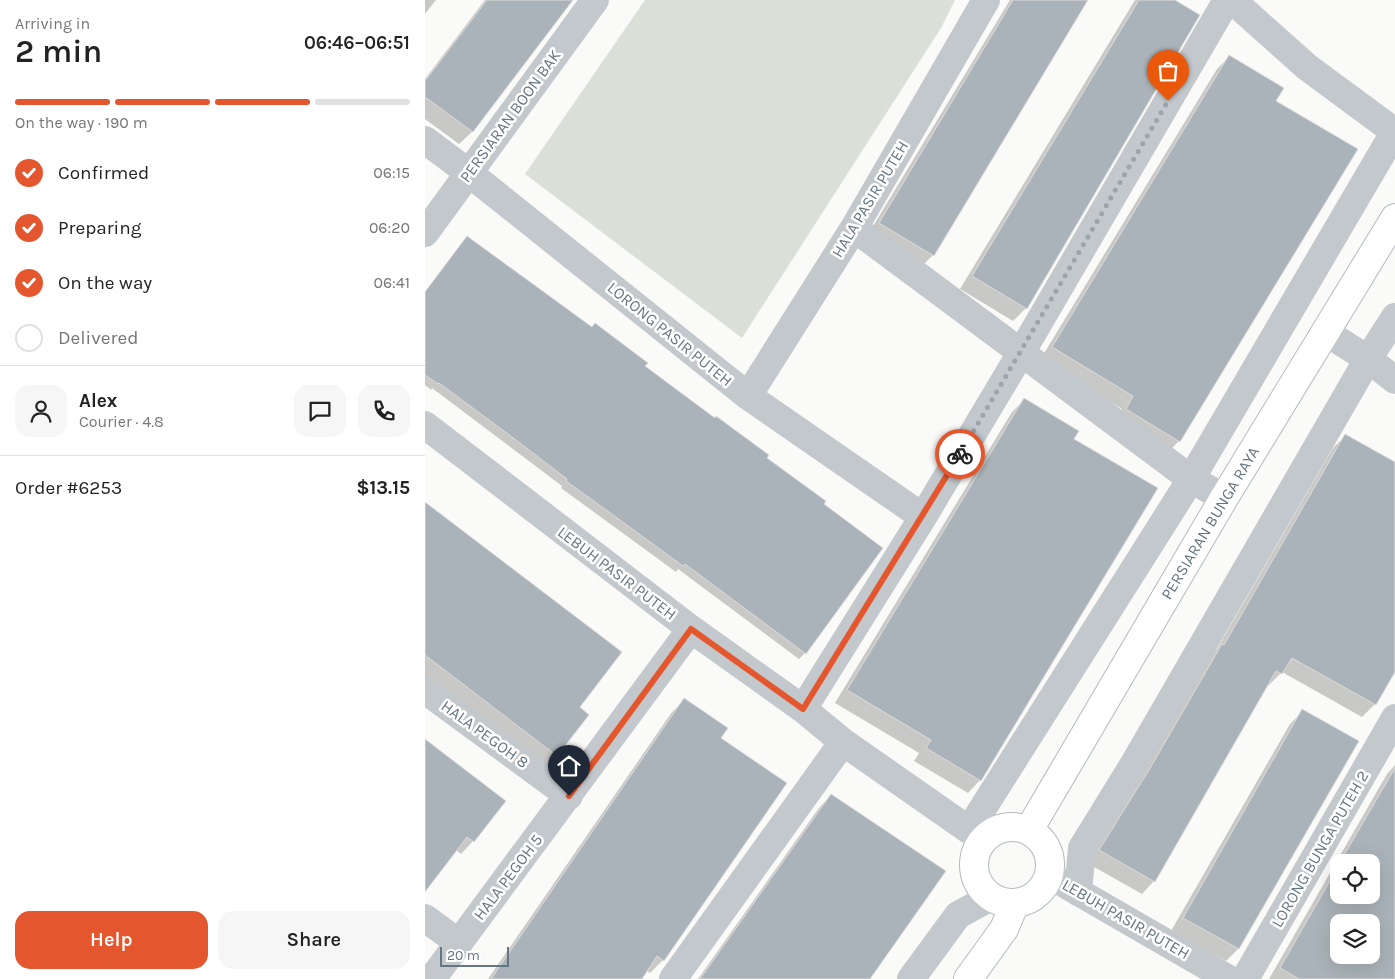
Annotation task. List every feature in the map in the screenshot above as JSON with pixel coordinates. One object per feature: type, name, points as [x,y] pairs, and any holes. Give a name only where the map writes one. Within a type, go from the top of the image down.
[{"type":"street","name":"PERSIARAN BOON BAK","points":[[425,233],[595,0]]},
{"type":"street","name":"HALA PASIR PUTEH","points":[[748,396],[854,228],[986,0]]},
{"type":"street","points":[[803,709],[923,517],[1227,0]]},
{"type":"street","points":[[1003,900],[979,885],[973,870],[976,834],[1191,479],[1395,132],[1307,67],[1232,0]]},
{"type":"street","name":"LORONG PASIR PUTEH","points":[[425,140],[469,172],[748,396],[923,517]]},
{"type":"street","name":"PERSIARAN BUNGA RAYA","points":[[1029,830],[1224,498],[1395,218]]},
{"type":"street","points":[[854,228],[1191,479],[1224,498]]},
{"type":"street","points":[[1078,892],[1082,848],[1145,745],[1368,359],[1395,317]]},
{"type":"street","points":[[1325,332],[1368,359],[1395,380]]},
{"type":"street","name":"LEBUH PASIR PUTEH","points":[[425,425],[691,629],[803,709],[843,742],[976,834]]},
{"type":"street","name":"HALA PEGOH 5","points":[[431,979],[569,796],[691,629]]},
{"type":"street","name":"HALA PEGOH 8","points":[[425,690],[569,796]]},
{"type":"street","name":"LORONG BUNGA PUTEH 2","points":[[1245,979],[1395,718]]},
{"type":"street","points":[[673,979],[843,742]]},
{"type":"street","points":[[911,979],[958,915],[1003,900],[1030,899],[1042,889],[1049,874],[1051,862],[1047,849],[1040,838],[1029,830],[1013,826],[976,834]]},
{"type":"street","name":"LEBUH PASIR PUTEH","points":[[1049,874],[1229,979]]},
{"type":"street","points":[[968,979],[1004,929],[1003,900]]},
{"type":"street","points":[[425,918],[459,943]]},
{"type":"shaded area","points":[[645,0],[955,0],[941,28],[742,338],[525,174]]},
{"type":"building","points":[[487,0],[573,0],[473,132],[425,97],[425,81]]},
{"type":"building","points":[[1013,0],[1088,0],[934,256],[879,223]]},
{"type":"building","points":[[1139,0],[1175,0],[1200,15],[1027,309],[972,276]]},
{"type":"building","points":[[1229,55],[1284,88],[1276,101],[1358,149],[1180,442],[1126,409],[1133,396],[1052,347]]},
{"type":"building","points":[[467,236],[592,327],[595,323],[648,363],[645,366],[769,455],[767,458],[826,501],[824,504],[883,548],[806,654],[685,564],[683,566],[566,481],[567,479],[508,434],[439,383],[425,375],[425,292]]},
{"type":"building","points":[[1024,398],[1079,431],[1074,439],[1158,488],[981,781],[926,748],[931,740],[847,690]]},
{"type":"building","points":[[1345,434],[1395,462],[1395,672],[1376,705],[1292,658],[1282,674],[1276,671],[1155,882],[1099,850],[1149,770],[1222,644],[1224,645]]},
{"type":"building","points":[[425,502],[622,652],[580,707],[589,715],[557,756],[425,655]]},
{"type":"building","points":[[684,698],[728,728],[721,738],[787,783],[664,961],[657,956],[642,979],[491,979]]},
{"type":"building","points":[[1302,709],[1359,741],[1239,949],[1183,918]]},
{"type":"building","points":[[425,739],[506,801],[474,842],[467,837],[425,892]]},
{"type":"building","points":[[1395,768],[1395,979],[1299,979],[1280,968],[1330,881],[1330,904],[1380,904],[1380,854],[1345,854]]},
{"type":"building","points":[[831,794],[946,871],[870,979],[700,979]]},
{"type":"way so far","points":[[960,454],[1168,101]]},
{"type":"route","points":[[569,796],[691,629],[803,709],[923,517],[960,454]]}]
